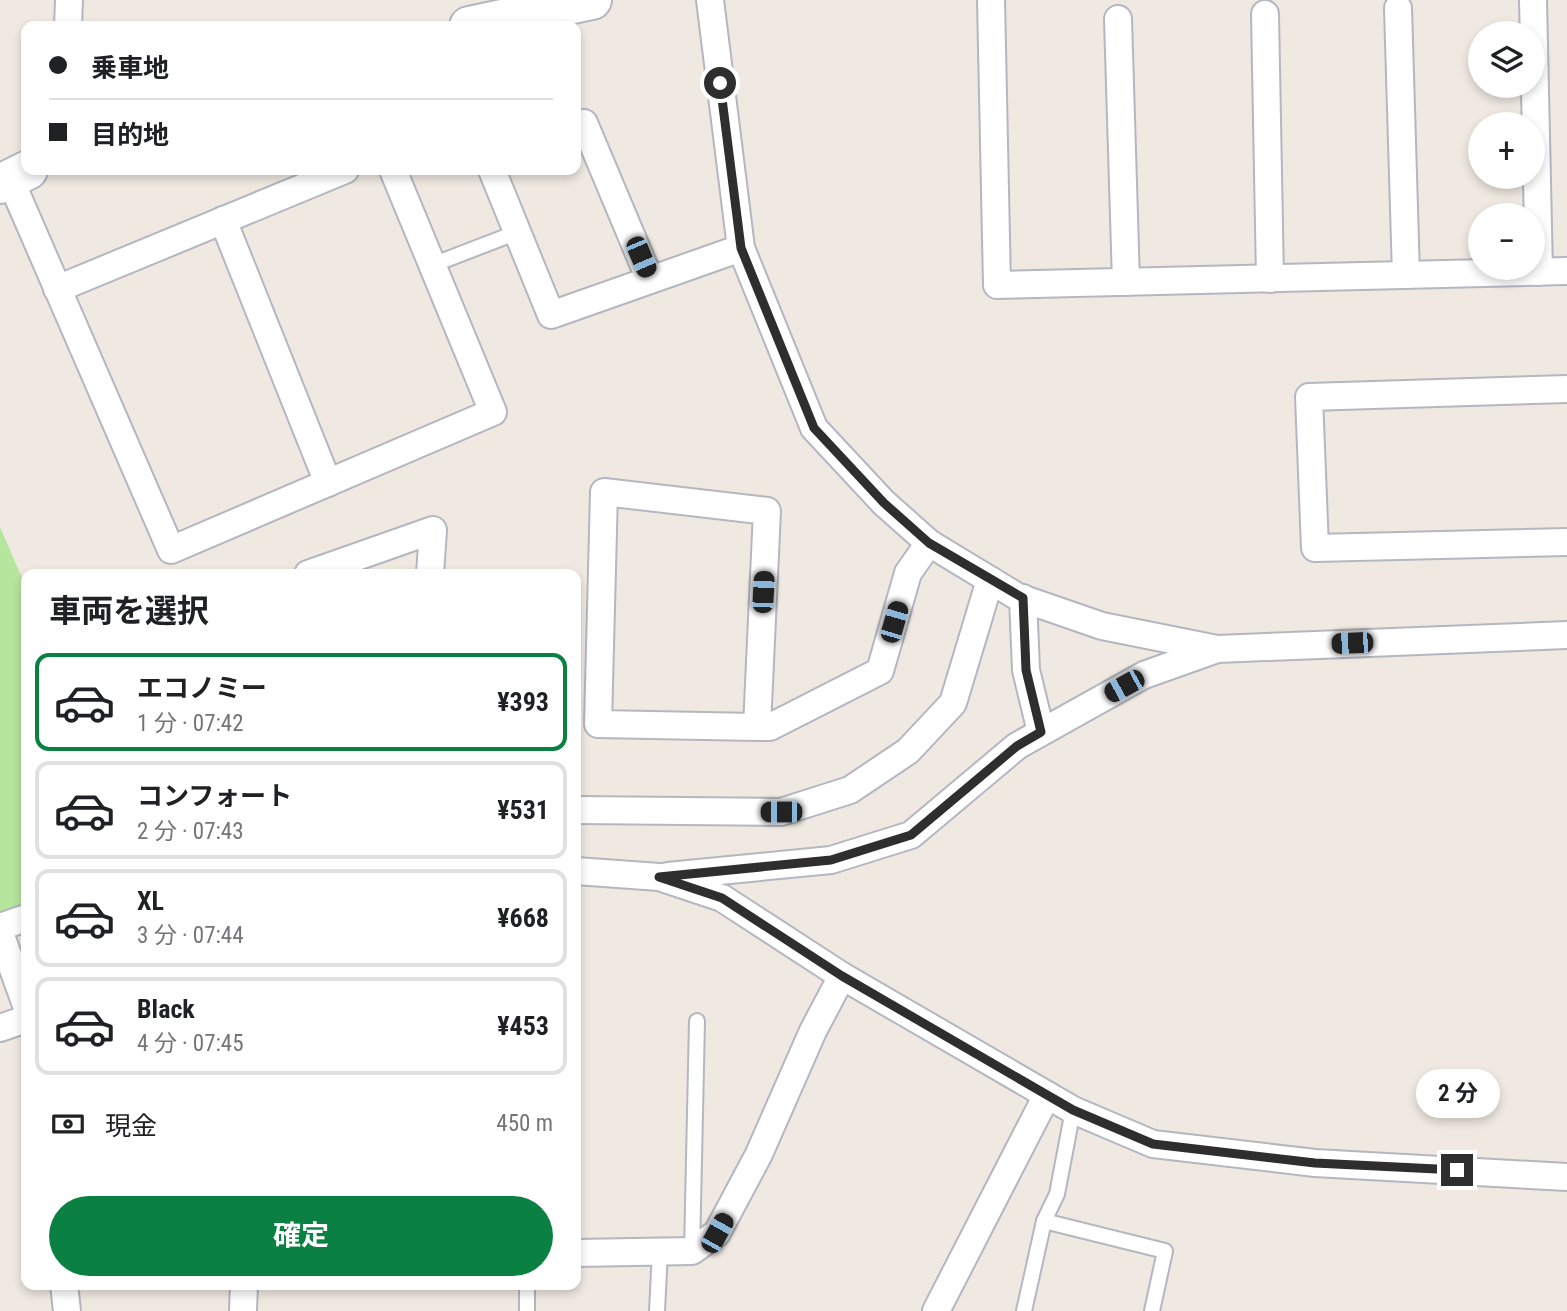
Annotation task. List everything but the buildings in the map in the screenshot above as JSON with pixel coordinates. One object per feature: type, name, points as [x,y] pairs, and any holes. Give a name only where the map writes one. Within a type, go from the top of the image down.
[{"type":"street","points":[[68,21],[69,0]]},
{"type":"street","points":[[492,21],[592,0]]},
{"type":"street","points":[[710,0],[741,248],[814,428],[884,503],[929,543],[1023,598],[1102,626],[1217,649],[1567,635]]},
{"type":"street","points":[[991,0],[997,285],[1468,274]]},
{"type":"street","points":[[1533,0],[1537,203]]},
{"type":"street","points":[[1398,8],[1406,275]]},
{"type":"street","points":[[1265,14],[1270,279]]},
{"type":"street","points":[[1118,19],[1126,282]]},
{"type":"street","points":[[581,124],[584,123],[650,280]]},
{"type":"street","points":[[57,289],[333,175]]},
{"type":"street","points":[[13,178],[57,289],[171,550],[493,412],[395,175]]},
{"type":"street","points":[[494,175],[551,315],[741,248]]},
{"type":"street","points":[[223,220],[328,483]]},
{"type":"street","points":[[1545,272],[1567,271]]},
{"type":"street","points":[[1567,389],[1309,397],[1315,548],[1567,542]]},
{"type":"street","points":[[757,727],[767,511],[604,492],[598,724],[757,727],[770,727],[880,671],[908,573],[929,543]]},
{"type":"street","points":[[322,569],[433,530],[430,569]]},
{"type":"street","points":[[581,810],[781,812],[850,790],[908,751],[953,702],[990,580]]},
{"type":"street","points":[[1023,598],[1026,670],[1041,732]]},
{"type":"street","points":[[581,872],[659,877],[831,860],[911,835],[1017,746],[1144,675],[1217,649]]},
{"type":"street","points":[[659,877],[722,898],[842,976],[1073,1110],[1153,1144],[1315,1163],[1567,1177]]},
{"type":"street","points":[[0,927],[21,920]]},
{"type":"street","points":[[0,933],[21,991]]},
{"type":"street","points":[[581,1253],[692,1251],[717,1233],[759,1154],[814,1031],[842,976]]},
{"type":"street","points":[[0,1028],[21,1022]]},
{"type":"street","points":[[936,1311],[1047,1095]]},
{"type":"street","points":[[65,1290],[67,1311]]},
{"type":"street","points":[[243,1311],[244,1290]]},
{"type":"lane","points":[[432,265],[518,232]]},
{"type":"lane","points":[[692,1251],[697,1021]]},
{"type":"lane","points":[[1024,1311],[1044,1221],[1057,1195],[1073,1110]]},
{"type":"lane","points":[[1044,1221],[1165,1251],[1152,1311]]},
{"type":"lane","points":[[657,1311],[660,1251]]},
{"type":"lane","points":[[527,1290],[527,1311]]},
{"type":"green space","points":[[0,527],[21,575],[21,923],[0,930]]},
{"type":"route","points":[[720,83],[741,248],[814,428],[884,503],[929,543],[1023,598],[1026,670],[1041,732],[1017,746],[911,835],[831,860],[659,877],[722,898],[842,976],[1073,1110],[1153,1144],[1315,1163],[1457,1170]]}]
